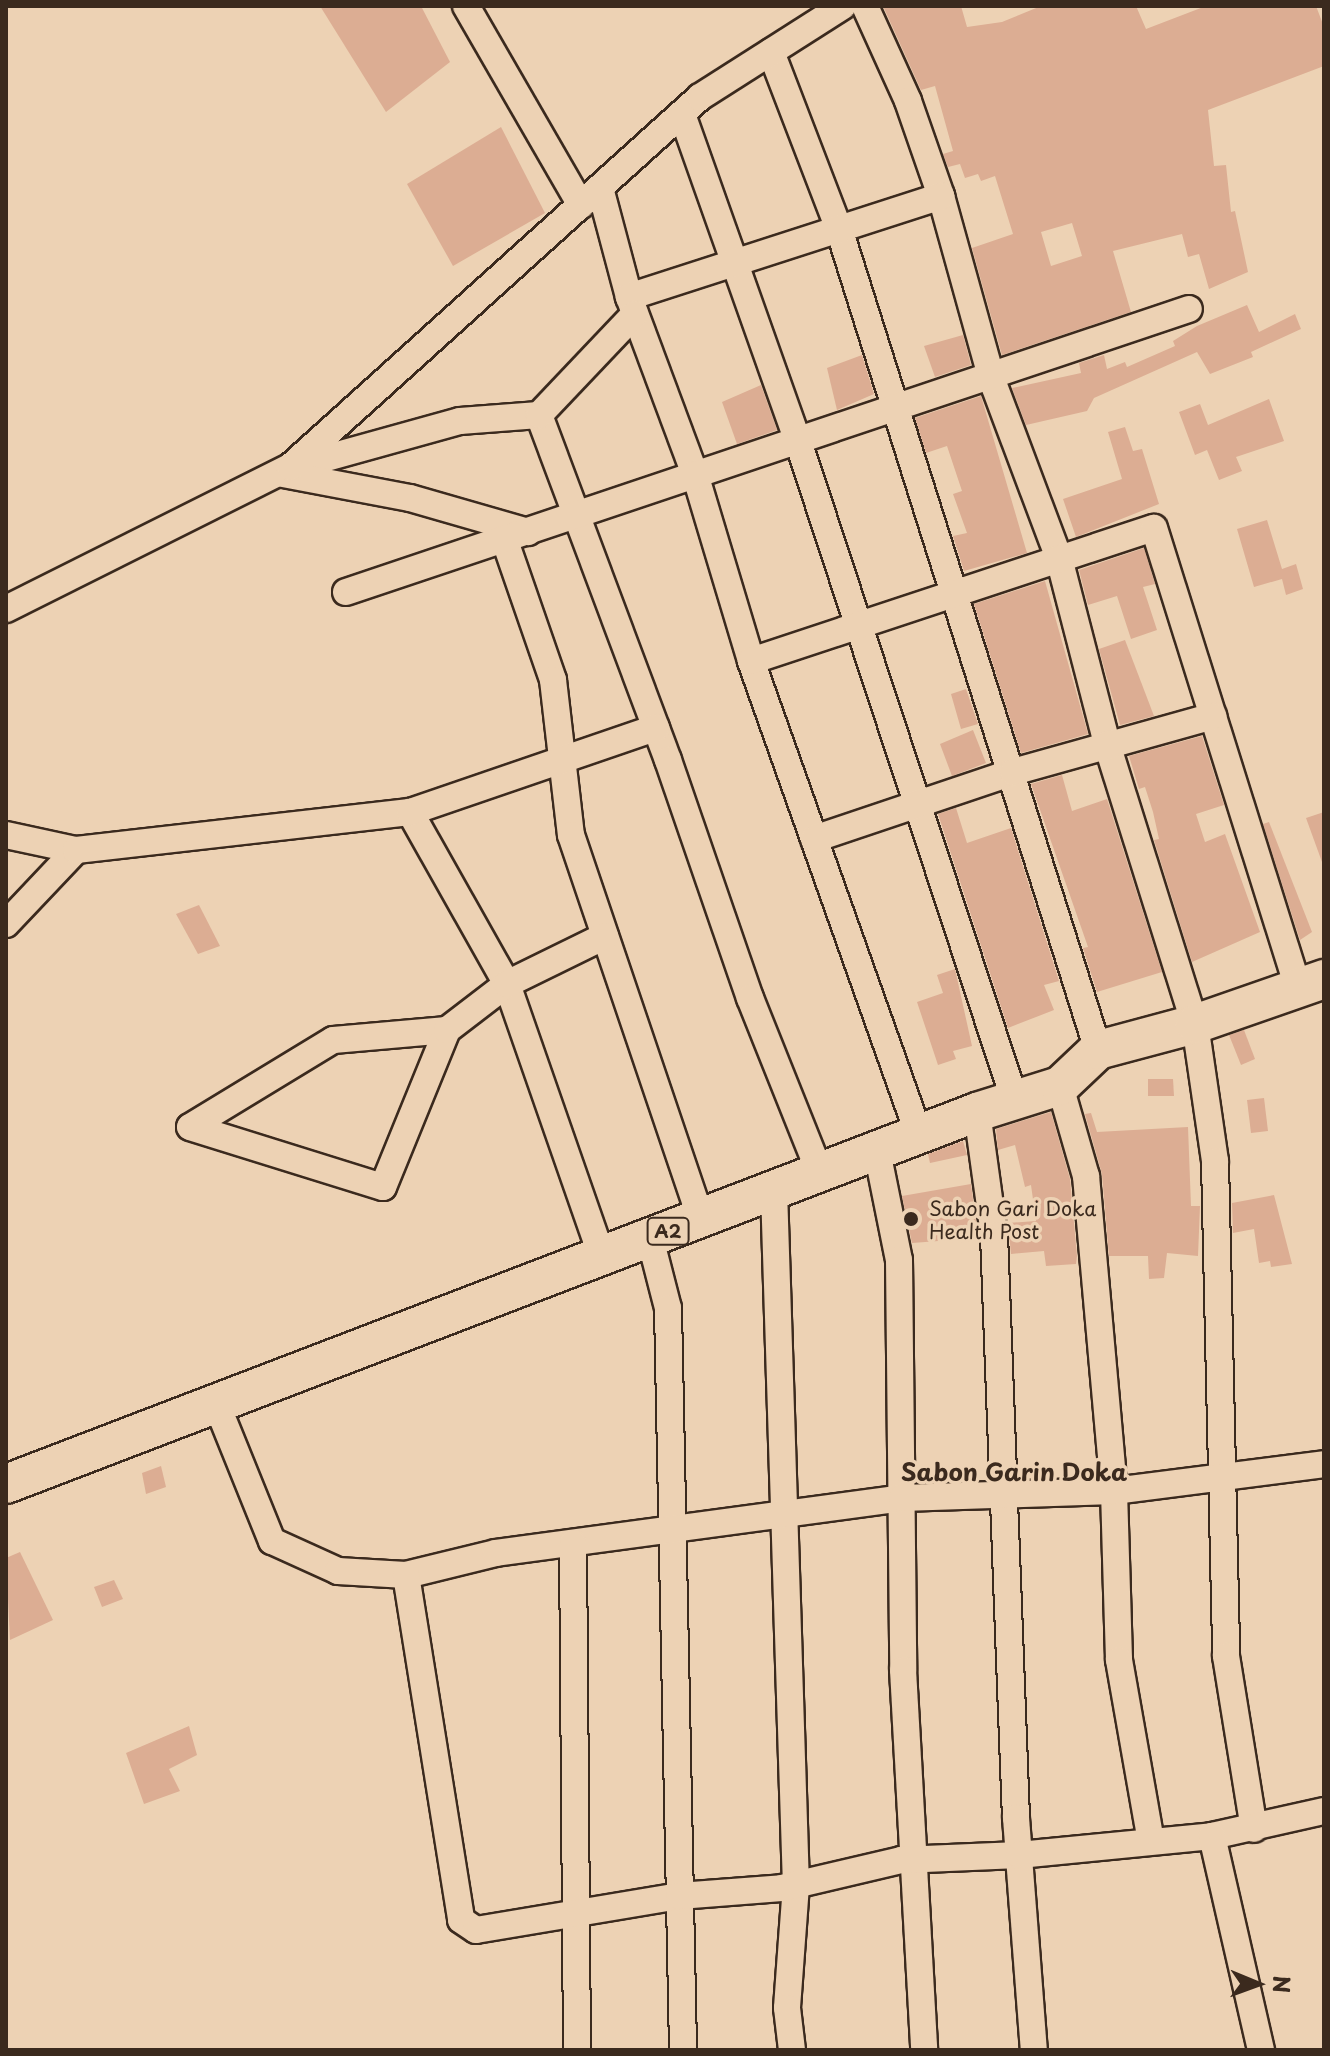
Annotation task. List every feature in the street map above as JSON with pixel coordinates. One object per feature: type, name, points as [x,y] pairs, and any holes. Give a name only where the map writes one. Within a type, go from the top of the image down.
[{"type":"highway","name":"A2","points":[[6,1484],[1014,1098],[1060,1086],[1098,1050],[1195,1024],[1311,984]]},
{"type":"street","points":[[466,6],[591,196],[695,474],[751,661],[919,1135]]},
{"type":"street","points":[[285,470],[682,114],[843,6]]},
{"type":"street","points":[[865,6],[908,101],[941,196],[992,380],[1059,558],[1107,744],[1195,1024],[1215,1161],[1226,1656],[1254,1829]]},
{"type":"street","points":[[771,52],[839,229],[1013,772],[1098,1050]]},
{"type":"street","points":[[682,114],[798,441],[1014,1098]]},
{"type":"street","points":[[6,609],[285,470],[460,421],[539,415],[632,306],[737,262],[941,196]]},
{"type":"street","points":[[346,592],[695,474],[992,380],[1189,309]]},
{"type":"street","points":[[539,415],[573,515],[656,728],[750,998],[820,1173]]},
{"type":"street","points":[[285,470],[410,498],[516,536]]},
{"type":"street","points":[[751,661],[1154,528],[1213,716],[1311,984]]},
{"type":"street","points":[[516,536],[553,680],[571,835],[701,1219]]},
{"type":"street","points":[[814,839],[1013,772],[1213,716]]},
{"type":"street","points":[[6,835],[76,850],[410,812],[656,728]]},
{"type":"street","points":[[410,812],[507,984],[602,1257]]},
{"type":"street","points":[[6,924],[76,850]]},
{"type":"street","points":[[447,1030],[333,1040],[190,1127],[383,1187],[447,1030],[507,984],[605,936]]},
{"type":"street","points":[[1060,1086],[1086,1176],[1114,1491],[1119,1660],[1151,1841]]},
{"type":"street","points":[[977,1112],[994,1235],[1019,1855],[1034,2050]]},
{"type":"street","points":[[877,1151],[899,1260],[903,1670],[924,2050]]},
{"type":"street","points":[[774,1190],[796,1885],[787,2008],[792,2050]]},
{"type":"street","points":[[650,1238],[668,1308],[675,1529],[683,2050]]},
{"type":"street","points":[[217,1405],[272,1541],[338,1571],[406,1575],[496,1553],[902,1498],[1007,1498],[1114,1491],[1324,1464]]},
{"type":"street","points":[[573,1543],[577,2050]]},
{"type":"street","points":[[406,1575],[461,1920],[476,1930],[679,1896],[796,1885],[914,1859],[1019,1855],[1212,1836],[1324,1811]]},
{"type":"street","points":[[1212,1836],[1261,2050]]},
{"type":"building","points":[[320,6],[421,6],[450,62],[386,112]]},
{"type":"building","points":[[883,6],[961,6],[967,27],[1002,22],[1041,6],[1136,6],[1146,29],[1206,6],[1316,6],[1324,27],[1324,66],[1208,110],[1214,166],[1226,165],[1231,212],[1235,211],[1248,272],[1209,289],[1199,254],[1188,257],[1182,234],[1113,251],[1131,312],[1002,355],[972,248],[1013,234],[995,176],[981,181],[978,174],[965,178],[960,164],[948,167],[943,154],[953,151],[935,86],[921,90]],"holes":[[[1072,223],[1082,256],[1051,266],[1041,232]]]},
{"type":"building","points":[[501,127],[545,213],[453,266],[407,184]]},
{"type":"building","points":[[1247,305],[1259,332],[1295,314],[1301,329],[1251,352],[1253,357],[1210,374],[1197,352],[1094,398],[1087,411],[1026,425],[1012,388],[1081,373],[1079,363],[1104,355],[1107,369],[1125,362],[1127,367],[1175,346],[1173,341],[1197,326]]},
{"type":"building","points":[[963,335],[971,365],[935,377],[924,346]]},
{"type":"building","points":[[862,355],[874,394],[837,410],[827,368]]},
{"type":"building","points":[[761,385],[777,430],[737,444],[722,402]]},
{"type":"building","points":[[981,396],[1027,553],[964,571],[953,536],[967,533],[953,494],[962,491],[947,446],[926,453],[915,418]]},
{"type":"building","points":[[1269,399],[1284,441],[1236,457],[1242,471],[1219,480],[1207,450],[1195,455],[1179,412],[1200,404],[1208,425]]},
{"type":"building","points":[[1125,427],[1133,451],[1142,449],[1159,504],[1076,537],[1063,499],[1122,479],[1108,432]]},
{"type":"building","points":[[1267,520],[1282,569],[1296,564],[1303,589],[1286,595],[1282,579],[1254,587],[1237,529]]},
{"type":"building","points":[[1144,548],[1155,584],[1143,587],[1157,630],[1131,639],[1117,596],[1088,605],[1079,570]]},
{"type":"building","points":[[1045,581],[1088,734],[1021,753],[974,604]]},
{"type":"building","points":[[1125,640],[1154,716],[1120,725],[1099,649]]},
{"type":"building","points":[[966,689],[978,724],[961,729],[951,694]]},
{"type":"building","points":[[973,730],[986,763],[952,776],[940,744]]},
{"type":"building","points":[[1202,736],[1224,805],[1196,814],[1205,842],[1225,834],[1260,932],[1192,962],[1154,840],[1159,839],[1153,812],[1145,787],[1139,789],[1129,756]]},
{"type":"building","points":[[1062,775],[1072,811],[1107,799],[1162,972],[1097,992],[1083,948],[1088,947],[1031,784]]},
{"type":"building","points":[[956,808],[967,843],[1011,828],[1059,981],[1044,985],[1054,1010],[1008,1028],[938,814]]},
{"type":"building","points":[[1324,812],[1324,862],[1322,862],[1306,818]]},
{"type":"building","points":[[1269,822],[1312,932],[1300,940],[1263,824]]},
{"type":"building","points":[[199,905],[220,946],[198,954],[176,914]]},
{"type":"building","points":[[955,969],[972,1046],[953,1051],[956,1059],[938,1065],[917,1002],[943,993],[937,975]]},
{"type":"building","points":[[1244,1030],[1255,1059],[1241,1065],[1229,1035]]},
{"type":"building","points":[[1148,1079],[1173,1079],[1174,1096],[1148,1096]]},
{"type":"building","points":[[1264,1098],[1268,1131],[1251,1133],[1247,1100]]},
{"type":"building","points":[[1051,1112],[1070,1179],[1077,1256],[1076,1264],[1046,1266],[1044,1251],[1011,1254],[1008,1223],[1036,1221],[1031,1185],[1025,1187],[1015,1145],[998,1150],[996,1129]]},
{"type":"building","points":[[1091,1113],[1097,1132],[1188,1127],[1191,1206],[1200,1206],[1198,1256],[1167,1253],[1164,1278],[1149,1279],[1148,1256],[1109,1256],[1102,1174],[1085,1114]]},
{"type":"building","points":[[963,1141],[967,1155],[930,1163],[928,1154]]},
{"type":"building","points":[[971,1184],[978,1238],[912,1243],[902,1196]]},
{"type":"building","points":[[1274,1195],[1292,1264],[1271,1267],[1270,1261],[1259,1263],[1254,1229],[1233,1233],[1232,1203]]},
{"type":"building","points":[[161,1466],[166,1487],[146,1494],[142,1473]]},
{"type":"building","points":[[20,1552],[53,1620],[10,1640],[6,1558]]},
{"type":"building","points":[[114,1580],[123,1599],[102,1607],[94,1587]]},
{"type":"building","points":[[189,1726],[197,1755],[169,1769],[180,1791],[144,1804],[126,1753]]},
{"type":"place","name":"Sabon Gari Doka Health Post","points":[[911,1219]]},
{"type":"district","name":"Sabon Garin Doka","points":[[1014,1472]]}]
